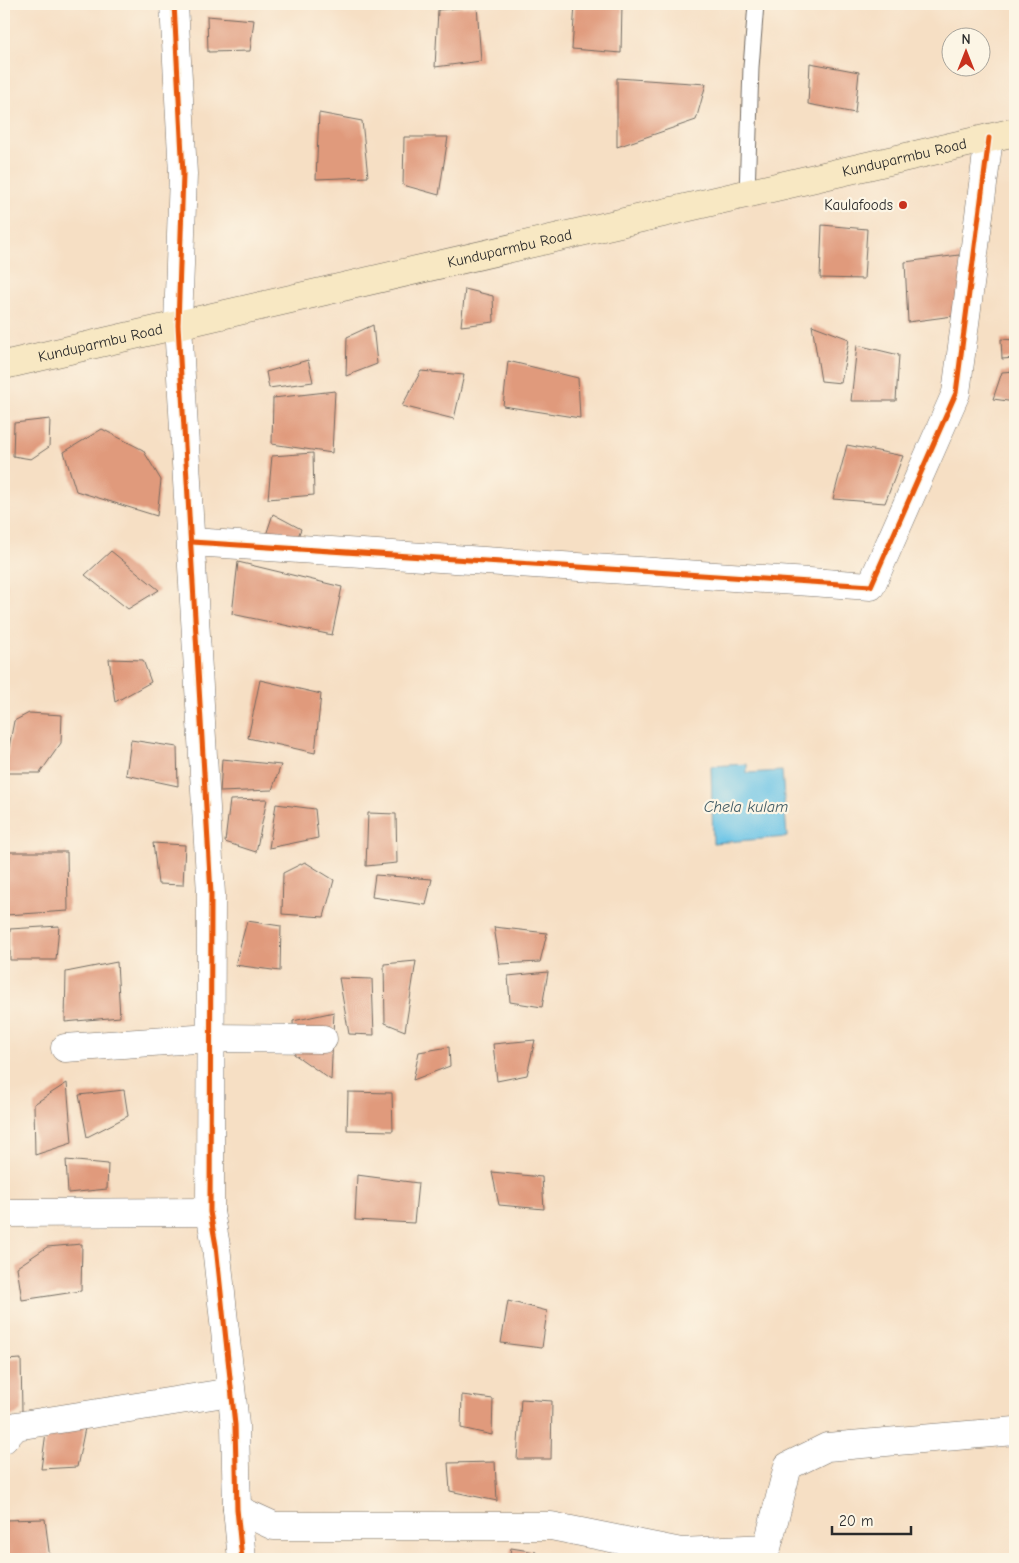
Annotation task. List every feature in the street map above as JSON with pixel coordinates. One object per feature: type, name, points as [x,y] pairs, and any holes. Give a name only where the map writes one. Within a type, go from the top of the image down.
[{"type":"main road","name":"Kunduparmbu Road","points":[[4,365],[1015,132]]},
{"type":"street","points":[[174,4],[183,174],[178,325],[211,894],[210,1212],[216,1246],[231,1392],[237,1509],[242,1559]]},
{"type":"street","points":[[192,542],[871,586],[956,393],[989,138]]},
{"type":"street","points":[[65,1048],[210,1038],[323,1039]]},
{"type":"street","points":[[4,1213],[210,1212]]},
{"type":"street","points":[[4,1439],[16,1426],[231,1392]]},
{"type":"street","points":[[237,1509],[274,1526],[551,1526],[681,1552],[767,1548],[788,1466],[827,1447],[1015,1431]]},
{"type":"lane","points":[[747,194],[751,67],[756,4]]},
{"type":"water","name":"Chela kulam","points":[[747,764],[747,773],[782,771],[787,837],[713,843],[711,766]]},
{"type":"building","points":[[575,4],[622,4],[621,53],[572,49]]},
{"type":"building","points":[[477,6],[481,61],[435,67],[438,10]]},
{"type":"building","points":[[207,16],[254,20],[250,51],[208,52]]},
{"type":"building","points":[[810,63],[859,72],[855,113],[808,104]]},
{"type":"building","points":[[617,78],[706,84],[696,120],[617,147]]},
{"type":"building","points":[[319,113],[362,121],[368,177],[316,179]]},
{"type":"building","points":[[404,137],[448,137],[439,195],[403,185]]},
{"type":"building","points":[[822,225],[867,229],[864,279],[820,278]]},
{"type":"building","points":[[959,255],[968,314],[908,322],[905,262]]},
{"type":"building","points":[[465,289],[493,296],[494,322],[461,326]]},
{"type":"building","points":[[373,325],[377,364],[346,376],[347,337]]},
{"type":"building","points":[[812,325],[849,339],[841,383],[821,381]]},
{"type":"building","points":[[1001,339],[1015,340],[1015,358],[1002,359]]},
{"type":"building","points":[[857,345],[899,355],[896,401],[851,401]]},
{"type":"building","points":[[308,360],[313,382],[269,388],[266,372]]},
{"type":"building","points":[[508,361],[578,378],[580,418],[503,406]]},
{"type":"building","points":[[421,371],[464,375],[454,419],[402,406]]},
{"type":"building","points":[[1015,371],[1015,402],[993,399],[1002,372]]},
{"type":"building","points":[[335,391],[332,453],[272,444],[273,398]]},
{"type":"building","points":[[50,419],[49,447],[31,459],[13,456],[14,423]]},
{"type":"building","points":[[102,429],[143,450],[161,480],[157,516],[76,491],[64,452]]},
{"type":"building","points":[[847,445],[903,456],[885,503],[833,499]]},
{"type":"building","points":[[313,453],[314,495],[268,499],[272,456]]},
{"type":"building","points":[[273,514],[301,529],[295,544],[266,535]]},
{"type":"building","points":[[111,551],[159,590],[128,609],[85,575]]},
{"type":"building","points":[[238,562],[342,587],[332,635],[232,614]]},
{"type":"building","points":[[4,582],[7,582],[7,604],[4,605]]},
{"type":"building","points":[[109,659],[143,660],[151,682],[115,702]]},
{"type":"building","points":[[260,680],[321,694],[315,753],[248,738]]},
{"type":"building","points":[[29,713],[62,715],[61,743],[40,773],[4,773],[14,721]]},
{"type":"building","points":[[131,740],[177,747],[178,786],[126,775]]},
{"type":"building","points":[[222,759],[281,765],[272,790],[220,792]]},
{"type":"building","points":[[267,799],[256,852],[225,842],[230,800]]},
{"type":"building","points":[[276,804],[315,809],[318,838],[269,848]]},
{"type":"building","points":[[368,813],[396,814],[397,863],[366,866]]},
{"type":"building","points":[[153,843],[185,845],[183,885],[158,884]]},
{"type":"building","points":[[4,852],[67,852],[68,911],[6,915],[4,907]]},
{"type":"building","points":[[305,862],[334,880],[324,917],[282,914],[283,873]]},
{"type":"building","points":[[375,875],[432,879],[426,905],[372,897]]},
{"type":"building","points":[[247,921],[281,926],[280,971],[235,965]]},
{"type":"building","points":[[59,926],[56,960],[10,960],[10,929]]},
{"type":"building","points":[[494,927],[547,933],[540,962],[500,964]]},
{"type":"building","points":[[416,961],[405,1031],[385,1023],[384,964]]},
{"type":"building","points":[[117,962],[120,1017],[65,1022],[66,972]]},
{"type":"building","points":[[548,972],[542,1007],[510,1002],[508,976]]},
{"type":"building","points":[[339,978],[372,979],[374,1035],[349,1034]]},
{"type":"building","points":[[334,1012],[331,1080],[294,1054],[293,1021]]},
{"type":"building","points":[[535,1040],[527,1075],[497,1081],[493,1044]]},
{"type":"building","points":[[449,1047],[450,1066],[413,1080],[419,1052]]},
{"type":"building","points":[[67,1083],[72,1143],[35,1155],[34,1104]]},
{"type":"building","points":[[124,1090],[128,1116],[87,1137],[79,1095]]},
{"type":"building","points":[[348,1092],[392,1093],[393,1131],[347,1130]]},
{"type":"building","points":[[66,1160],[108,1164],[107,1189],[68,1193]]},
{"type":"building","points":[[492,1172],[542,1177],[544,1209],[499,1205]]},
{"type":"building","points":[[357,1175],[418,1183],[414,1223],[355,1220]]},
{"type":"building","points":[[82,1244],[81,1291],[22,1300],[17,1267],[47,1247]]},
{"type":"building","points":[[508,1301],[547,1311],[542,1348],[501,1343]]},
{"type":"building","points":[[21,1359],[22,1411],[4,1420],[4,1360]]},
{"type":"building","points":[[462,1395],[493,1399],[492,1435],[461,1428]]},
{"type":"building","points":[[521,1399],[552,1401],[551,1459],[517,1459]]},
{"type":"building","points":[[86,1423],[77,1467],[41,1469],[47,1425]]},
{"type":"building","points":[[495,1462],[497,1501],[450,1491],[448,1463]]},
{"type":"building","points":[[45,1519],[50,1559],[4,1559],[4,1520]]},
{"type":"building","points":[[511,1548],[536,1552],[536,1559],[509,1559]]},
{"type":"cycle path","points":[[174,4],[183,174],[178,325],[211,894],[210,1212],[216,1246],[235,1425],[237,1509],[242,1559]]},
{"type":"cycle path","points":[[192,542],[871,586],[956,393],[989,138]]},
{"type":"place","name":"Kaulafoods","points":[[903,205]]}]
